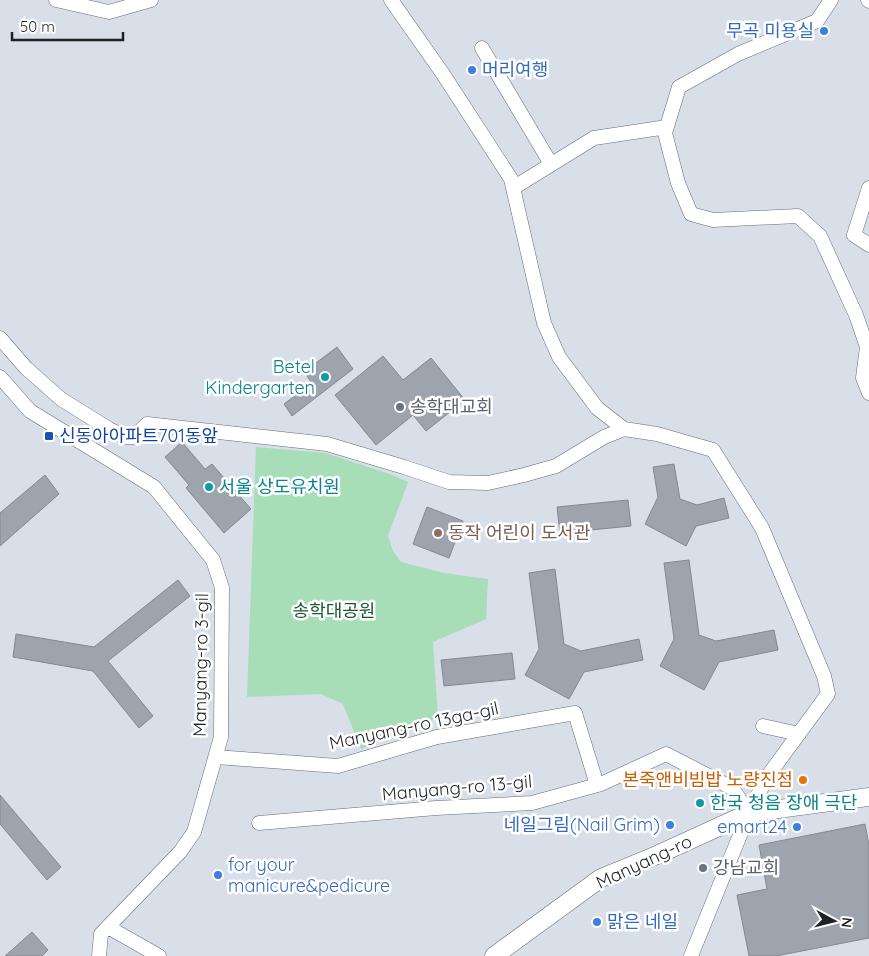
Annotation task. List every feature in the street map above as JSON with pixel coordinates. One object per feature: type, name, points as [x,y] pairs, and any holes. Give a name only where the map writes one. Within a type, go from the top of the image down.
[{"type":"street","points":[[56,0],[109,12],[151,0]]},
{"type":"street","points":[[391,0],[443,74],[511,179],[544,323],[559,357],[597,408],[624,428],[658,434],[714,450],[762,528],[824,676],[828,694],[767,777],[749,813],[691,956]]},
{"type":"street","points":[[831,0],[817,21],[738,54],[679,87],[664,133],[678,183],[691,214],[713,220],[798,216],[820,236],[856,315],[866,347],[863,378],[869,393]]},
{"type":"street","points":[[482,48],[551,164]]},
{"type":"street","points":[[513,188],[594,138],[666,127]]},
{"type":"street","points":[[869,188],[854,235],[869,245]]},
{"type":"street","points":[[0,338],[26,368],[61,399],[125,437],[134,437],[146,424],[327,444],[449,482],[488,483],[556,466],[604,437],[624,428]]},
{"type":"street","name":"Manyang-ro 3-gil","points":[[0,377],[30,411],[154,487],[213,560],[222,588],[222,737],[194,832],[180,852],[101,934],[99,956]]},
{"type":"street","name":"Manyang-ro 13ga-gil","points":[[216,757],[338,766],[437,737],[574,713],[597,785]]},
{"type":"street","points":[[763,726],[799,734]]},
{"type":"street","name":"Manyang-ro 13-gil","points":[[259,824],[436,808],[532,803],[597,785],[666,754],[732,788],[749,813]]},
{"type":"street","name":"Manyang-ro","points":[[494,956],[601,878],[657,856],[749,813],[869,797]]},
{"type":"street","points":[[108,926],[158,956]]},
{"type":"green space","name":"송학대공원","points":[[256,447],[325,453],[390,474],[408,482],[388,536],[393,551],[401,562],[444,573],[488,579],[486,619],[433,642],[438,718],[361,749],[343,704],[321,694],[247,697]]},
{"type":"building","name":"Betel Kindergarten","points":[[337,347],[353,369],[292,416],[284,404],[312,383],[304,372]]},
{"type":"building","name":"송학대교회","points":[[383,356],[403,380],[431,358],[465,400],[426,431],[413,415],[376,445],[335,395]]},
{"type":"building","name":"서울 상도유치원","points":[[182,442],[205,469],[212,464],[251,509],[224,533],[186,488],[189,485],[165,457]]},
{"type":"building","points":[[674,464],[680,499],[697,505],[724,498],[729,518],[696,526],[686,546],[645,524],[658,497],[653,467]]},
{"type":"building","points":[[45,475],[59,494],[0,546],[0,513]]},
{"type":"building","points":[[628,500],[631,526],[560,533],[557,507]]},
{"type":"building","name":"동작 어린이 도서관","points":[[427,507],[463,521],[449,558],[413,544]]},
{"type":"building","points":[[689,560],[699,635],[716,641],[774,630],[778,650],[719,662],[704,690],[660,666],[674,639],[664,563]]},
{"type":"building","points":[[555,569],[564,644],[581,651],[639,639],[643,660],[584,672],[569,699],[525,675],[539,649],[529,573]]},
{"type":"building","points":[[178,580],[190,596],[108,661],[153,716],[139,728],[93,671],[13,657],[16,634],[94,647]]},
{"type":"building","points":[[512,653],[515,679],[444,686],[441,660]]},
{"type":"building","points":[[0,795],[61,867],[47,880],[0,824]]},
{"type":"building","points":[[865,824],[869,845],[869,938],[776,956],[749,956],[737,895],[767,889],[759,845]]},
{"type":"building","points":[[32,932],[48,950],[42,956],[5,956]]},
{"type":"place","name":"무곡 미용실","points":[[824,31]]},
{"type":"place","name":"머리여행","points":[[472,70]]},
{"type":"place","name":"Betel Kindergarten","points":[[325,377]]},
{"type":"place","name":"송학대교회","points":[[400,407]]},
{"type":"place","name":"신동아아파트701동앞","points":[[49,436]]},
{"type":"place","name":"서울 상도유치원","points":[[209,487]]},
{"type":"place","name":"동작 어린이 도서관","points":[[438,533]]},
{"type":"place","name":"본죽앤비빔밥 노량진점","points":[[803,780]]},
{"type":"place","name":"한국 청음 장애 극단","points":[[700,803]]},
{"type":"place","name":"네일그림(Nail Grim)","points":[[670,825]]},
{"type":"place","name":"emart24","points":[[797,827]]},
{"type":"place","name":"강남교회","points":[[703,868]]},
{"type":"place","name":"for your manicure&pedicure","points":[[218,875]]},
{"type":"place","name":"맑은 네일","points":[[597,922]]}]
